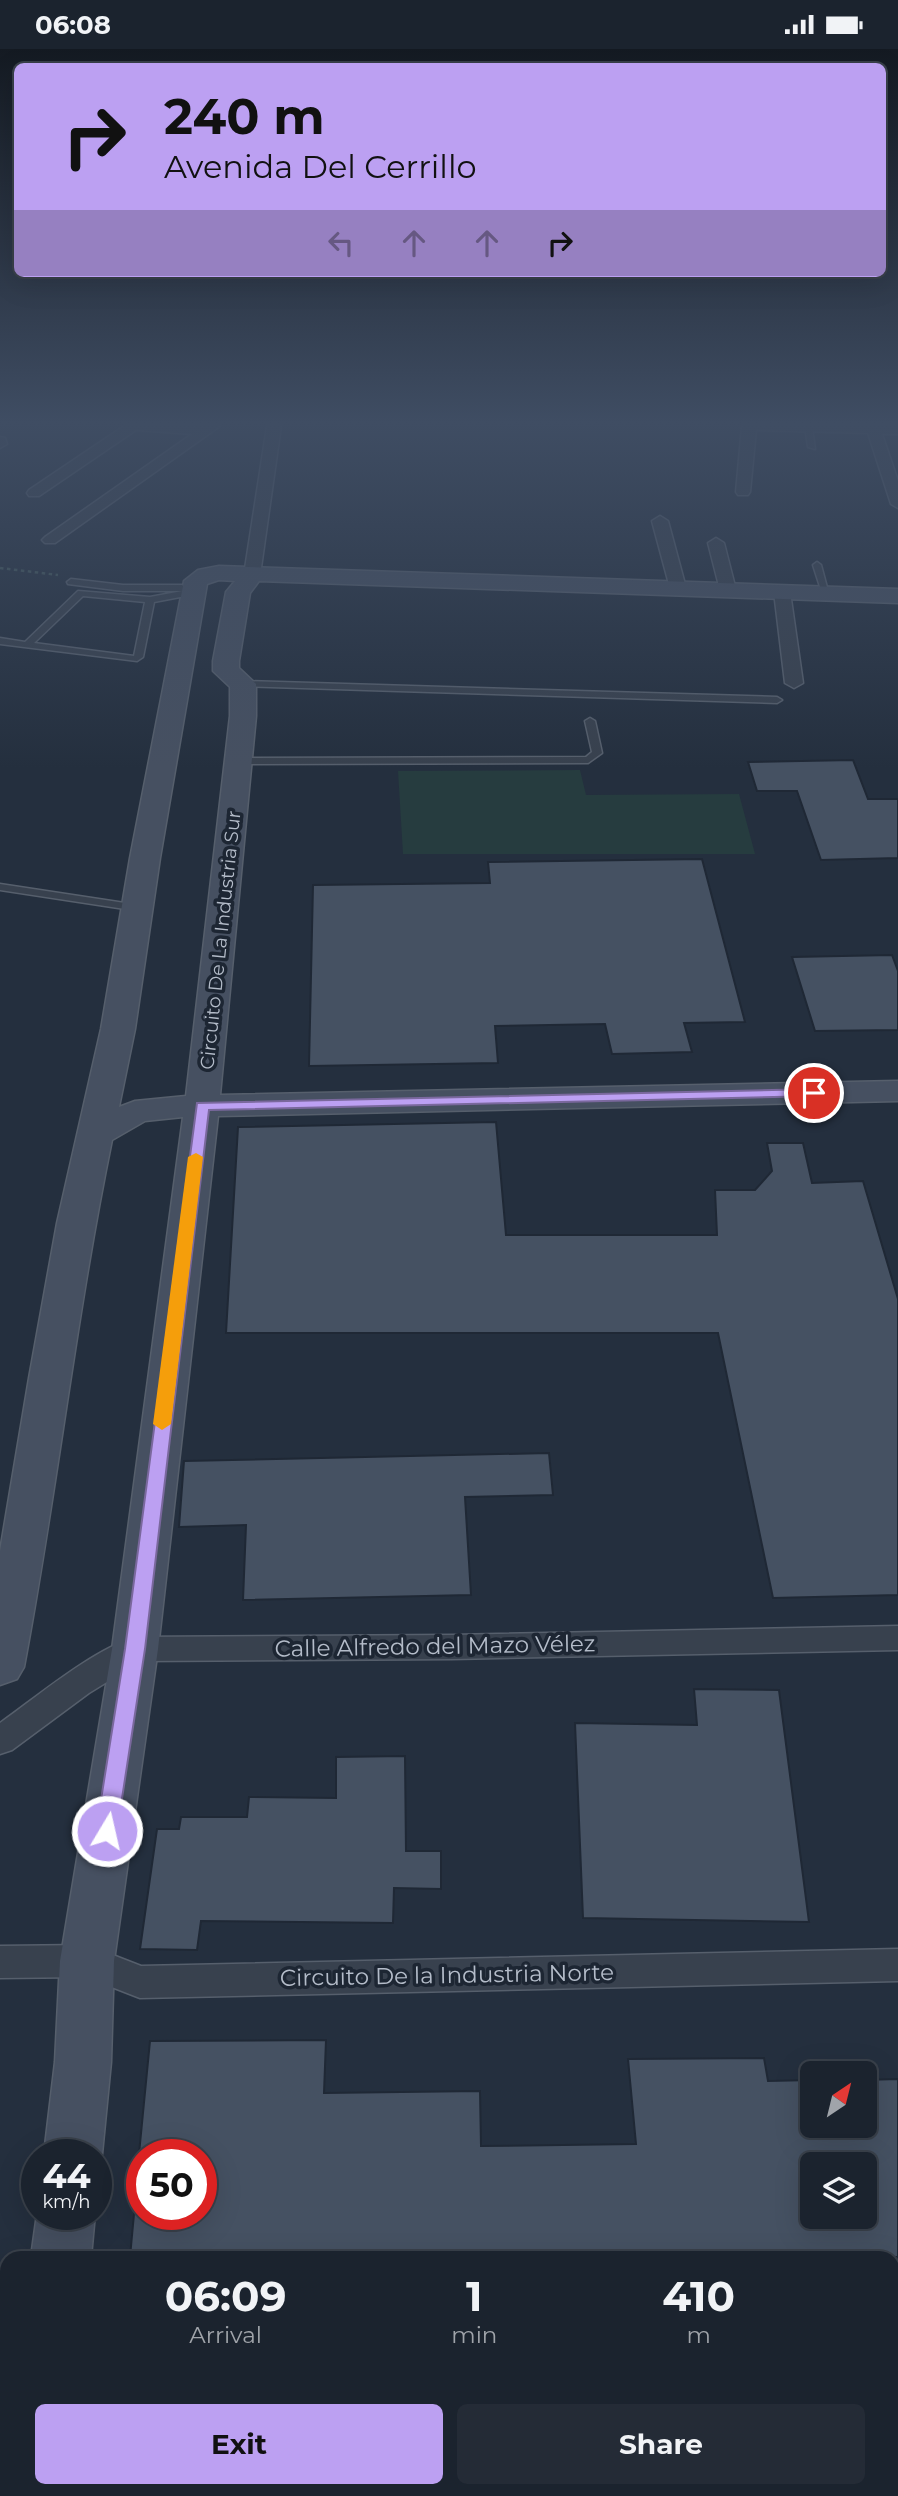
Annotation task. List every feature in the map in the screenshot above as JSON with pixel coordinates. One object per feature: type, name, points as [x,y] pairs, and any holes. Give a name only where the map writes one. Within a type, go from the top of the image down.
[{"type":"main road","points":[[0,1667],[18,1579],[62,1300],[118,1029],[196,581],[206,575],[252,575],[898,596]]},
{"type":"main road","points":[[243,684],[226,671],[226,661],[239,592],[252,575]]},
{"type":"main road","name":"Circuito De La Industria Sur","points":[[75,2139],[83,2062],[87,1961],[135,1649],[202,1106],[243,716],[243,684]]},
{"type":"main road","points":[[94,1135],[135,1112],[202,1106],[898,1091]]},
{"type":"main road","points":[[62,2251],[64,2230]]},
{"type":"street","points":[[252,575],[257,540]]},
{"type":"street","points":[[665,540],[678,588]]},
{"type":"street","points":[[716,543],[728,590]]},
{"type":"street","points":[[782,592],[794,683]]},
{"type":"street","name":"Calle Alfredo del Mazo Vélez","points":[[135,1649],[452,1647],[898,1638]]},
{"type":"street","points":[[0,1741],[78,1684],[135,1649]]},
{"type":"street","name":"Circuito De la Industria Norte","points":[[0,1962],[87,1961],[139,1982],[898,1965]]},
{"type":"lane","points":[[817,565],[826,593]]},
{"type":"lane","points":[[71,582],[123,588],[193,590]]},
{"type":"lane","points":[[27,645],[80,594],[150,600],[193,590]]},
{"type":"lane","points":[[0,641],[134,659],[138,657],[150,600]]},
{"type":"lane","points":[[243,684],[777,699]]},
{"type":"lane","points":[[238,761],[588,760],[597,754],[590,721]]},
{"type":"lane","points":[[0,887],[138,908]]},
{"type":"path","points":[[0,568],[61,576]]},
{"type":"green space","points":[[580,770],[586,795],[739,794],[755,854],[403,854],[398,771]]},
{"type":"building","points":[[853,760],[868,799],[898,799],[898,858],[821,860],[797,791],[757,791],[748,762]]},
{"type":"building","points":[[702,859],[745,1022],[684,1023],[692,1052],[612,1054],[605,1024],[495,1026],[498,1063],[309,1066],[313,885],[490,883],[488,862]]},
{"type":"building","points":[[892,955],[898,971],[898,1030],[815,1031],[792,957]]},
{"type":"building","points":[[496,1122],[506,1235],[717,1235],[715,1190],[755,1190],[772,1171],[767,1143],[803,1143],[812,1183],[863,1181],[898,1299],[898,1595],[773,1598],[718,1333],[226,1333],[238,1127]]},
{"type":"building","points":[[549,1453],[553,1495],[465,1497],[471,1595],[243,1600],[246,1525],[179,1527],[184,1461]]},
{"type":"building","points":[[694,1689],[779,1690],[809,1922],[583,1918],[575,1723],[697,1725]]},
{"type":"building","points":[[405,1756],[406,1851],[441,1851],[441,1889],[394,1888],[393,1923],[201,1921],[197,1950],[140,1949],[157,1829],[179,1829],[181,1817],[247,1817],[249,1797],[336,1798],[336,1757]]},
{"type":"building","points":[[326,2040],[324,2093],[480,2091],[481,2146],[636,2144],[628,2059],[764,2058],[768,2081],[800,2080],[800,2139],[877,2139],[877,2080],[898,2079],[898,2251],[131,2251],[133,2230],[217,2230],[217,2139],[140,2139],[150,2041]]},
{"type":"slow traffic","points":[[162,1424],[196,1157]]},
{"type":"route","points":[[107,1831],[135,1649],[202,1106],[814,1093]]}]
